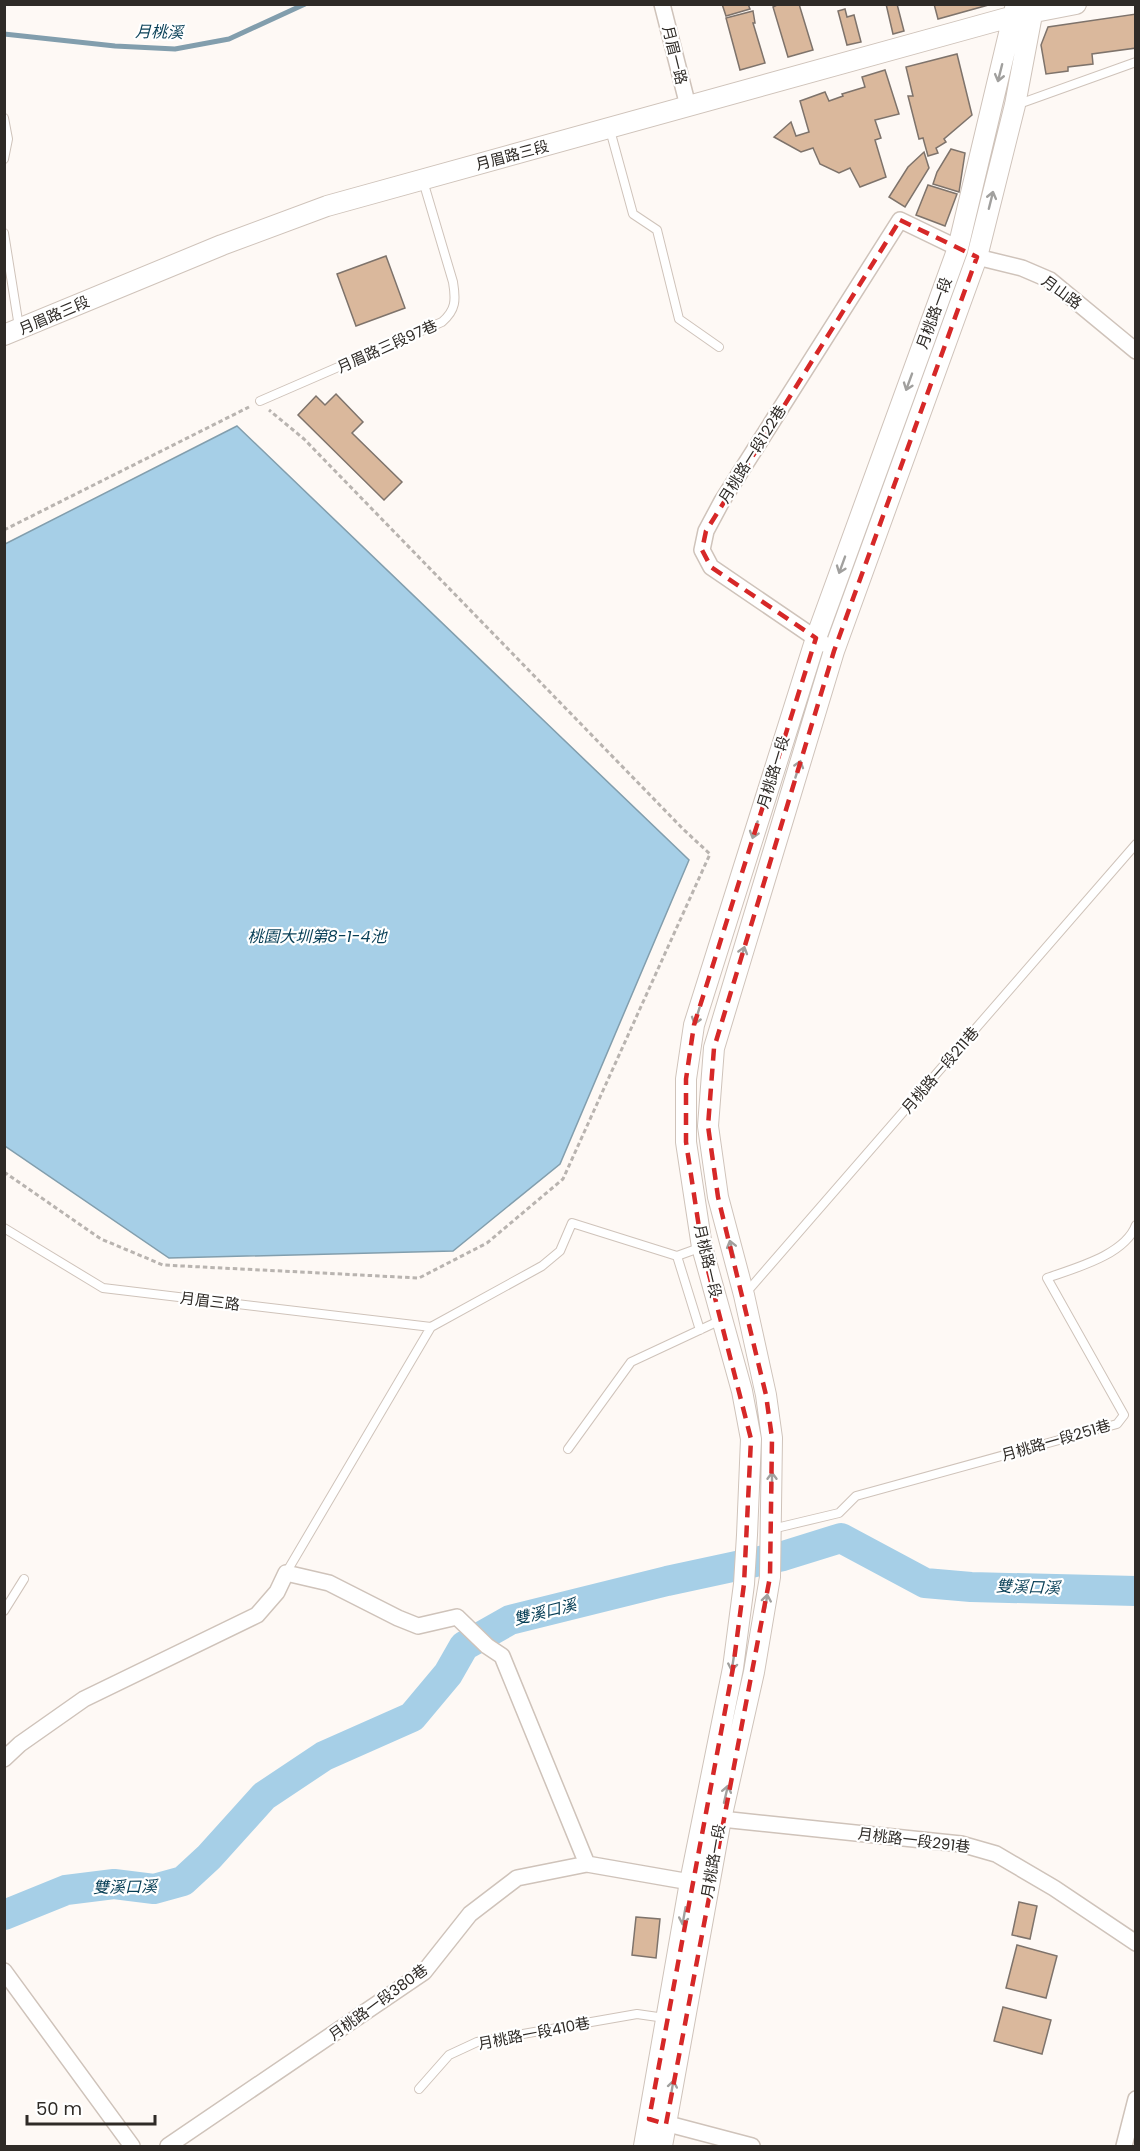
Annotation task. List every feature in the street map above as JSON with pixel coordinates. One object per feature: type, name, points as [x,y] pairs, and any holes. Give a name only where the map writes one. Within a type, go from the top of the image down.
[{"type":"street","name":"月眉一路","points":[[662,4],[688,106]]},
{"type":"street","name":"月眉路三段","points":[[12,332],[254,233],[327,206],[688,106],[1024,9],[1076,4]]},
{"type":"street","name":"月桃路一段","points":[[662,2146],[657,2122],[666,2019],[690,1882],[712,1818],[754,1672],[770,1577],[772,1438],[766,1395],[744,1295],[718,1197],[708,1126],[714,1048],[834,651],[977,257],[1015,105],[1024,9]]},
{"type":"street","name":"月桃路一段","points":[[644,2146],[657,2122],[712,1818],[744,1584],[751,1439],[742,1391],[702,1247],[686,1142],[686,1079],[694,1025],[816,638],[958,248],[1024,9]]},
{"type":"street","name":"月桃路一段122巷","points":[[834,651],[711,567],[702,550],[705,531],[900,220],[958,248]]},
{"type":"street","points":[[958,248],[977,257]]},
{"type":"street","name":"月山路","points":[[977,257],[1022,268],[1050,280],[1136,351]]},
{"type":"street","points":[[723,1319],[744,1295]]},
{"type":"street","points":[[4,1760],[20,1744],[84,1699],[256,1615],[277,1592],[286,1573],[329,1583],[418,1626],[457,1617],[487,1646],[501,1656],[587,1864]]},
{"type":"street","name":"月桃路一段291巷","points":[[712,1818],[961,1844],[996,1854],[1054,1888],[1136,1943]]},
{"type":"street","name":"月桃路一段380巷","points":[[168,2146],[424,1972],[470,1914],[517,1878],[587,1864],[690,1882]]},
{"type":"street","points":[[4,1971],[132,2146]]},
{"type":"street","points":[[1124,2146],[1136,2099]]},
{"type":"street","points":[[657,2122],[752,2146]]},
{"type":"lane","points":[[1015,105],[1136,62]]},
{"type":"lane","points":[[4,118],[8,139],[4,159]]},
{"type":"lane","points":[[610,128],[633,214],[657,230],[679,319],[719,348]]},
{"type":"lane","name":"月眉路三段97巷","points":[[260,401],[442,322],[452,313],[456,299],[453,282],[423,180]]},
{"type":"lane","points":[[4,233],[12,332]]},
{"type":"lane","name":"月桃路一段211巷","points":[[744,1295],[1136,844]]},
{"type":"lane","points":[[286,1573],[431,1327],[542,1266],[560,1251],[572,1223],[677,1256],[702,1247]]},
{"type":"lane","name":"月桃路一段251巷","points":[[771,1534],[839,1513],[856,1496],[1117,1424],[1124,1415],[1047,1278],[1104,1257],[1132,1234],[1136,1225]]},
{"type":"lane","name":"月眉三路","points":[[4,1228],[103,1288],[431,1327]]},
{"type":"lane","points":[[677,1256],[700,1330]]},
{"type":"lane","points":[[568,1449],[631,1362],[723,1319]]},
{"type":"lane","points":[[4,1611],[24,1579]]},
{"type":"lane","name":"月桃路一段410巷","points":[[419,2089],[449,2055],[477,2042],[637,2014],[666,2019]]},
{"type":"path","points":[[4,531],[260,401],[304,439],[683,829],[710,854],[563,1179],[488,1243],[419,1278],[163,1264],[101,1239],[4,1172]]},
{"type":"highlighted area","points":[[900,220],[977,257],[834,651],[714,1048],[708,1126],[718,1197],[766,1395],[772,1438],[770,1577],[666,2124],[649,2119],[733,1668],[744,1584],[751,1439],[702,1247],[686,1142],[686,1079],[694,1025],[816,638],[711,567],[702,550],[706,531]]},
{"type":"water","name":"桃園大圳第8-1-4池","points":[[237,426],[689,860],[560,1164],[453,1251],[169,1258],[5,1146],[5,544]]},
{"type":"building","points":[[722,4],[748,4],[750,9],[726,16]]},
{"type":"building","points":[[779,4],[799,4],[813,50],[788,57],[773,7]]},
{"type":"building","points":[[886,4],[897,4],[904,31],[893,34]]},
{"type":"building","points":[[934,4],[992,4],[938,19]]},
{"type":"building","points":[[845,9],[847,17],[854,15],[861,42],[847,45],[838,11]]},
{"type":"building","points":[[753,11],[755,23],[753,23],[765,63],[740,70],[726,18]]},
{"type":"building","points":[[1136,14],[1136,48],[1092,54],[1093,64],[1068,67],[1068,71],[1046,74],[1041,45],[1048,27]]},
{"type":"building","points":[[957,54],[972,115],[944,139],[946,142],[936,148],[938,153],[928,156],[923,138],[919,139],[908,96],[913,96],[906,67]]},
{"type":"building","points":[[885,70],[899,114],[875,120],[881,138],[875,140],[886,177],[860,187],[850,168],[839,173],[820,164],[813,148],[801,152],[774,137],[791,122],[796,136],[809,132],[800,101],[825,92],[829,101],[843,96],[842,94],[865,87],[862,77]]},
{"type":"building","points":[[951,149],[965,153],[959,192],[933,184],[937,172]]},
{"type":"building","points":[[924,152],[929,168],[905,207],[889,197],[908,167]]},
{"type":"building","points":[[928,185],[957,194],[945,226],[916,215]]},
{"type":"building","points":[[386,256],[405,308],[356,326],[337,274]]},
{"type":"building","points":[[336,394],[363,422],[352,433],[402,482],[384,500],[298,415],[316,396],[325,405]]},
{"type":"building","points":[[1019,1902],[1037,1906],[1030,1939],[1012,1935]]},
{"type":"building","points":[[636,1917],[660,1919],[656,1958],[632,1955]]},
{"type":"building","points":[[1017,1945],[1057,1956],[1046,1998],[1006,1988]]},
{"type":"building","points":[[1003,2007],[1051,2020],[1042,2054],[994,2041]]},
{"type":"waterway","name":"月桃溪","points":[[4,34],[115,46],[175,49],[229,39],[305,4]]},
{"type":"waterway","name":"雙溪口溪","points":[[4,1915],[66,1890],[114,1884],[154,1889],[183,1881],[209,1857],[264,1796],[324,1756],[412,1717],[448,1674],[464,1646],[510,1620],[667,1581],[783,1556],[841,1538],[925,1583],[971,1587],[1136,1591]]}]
